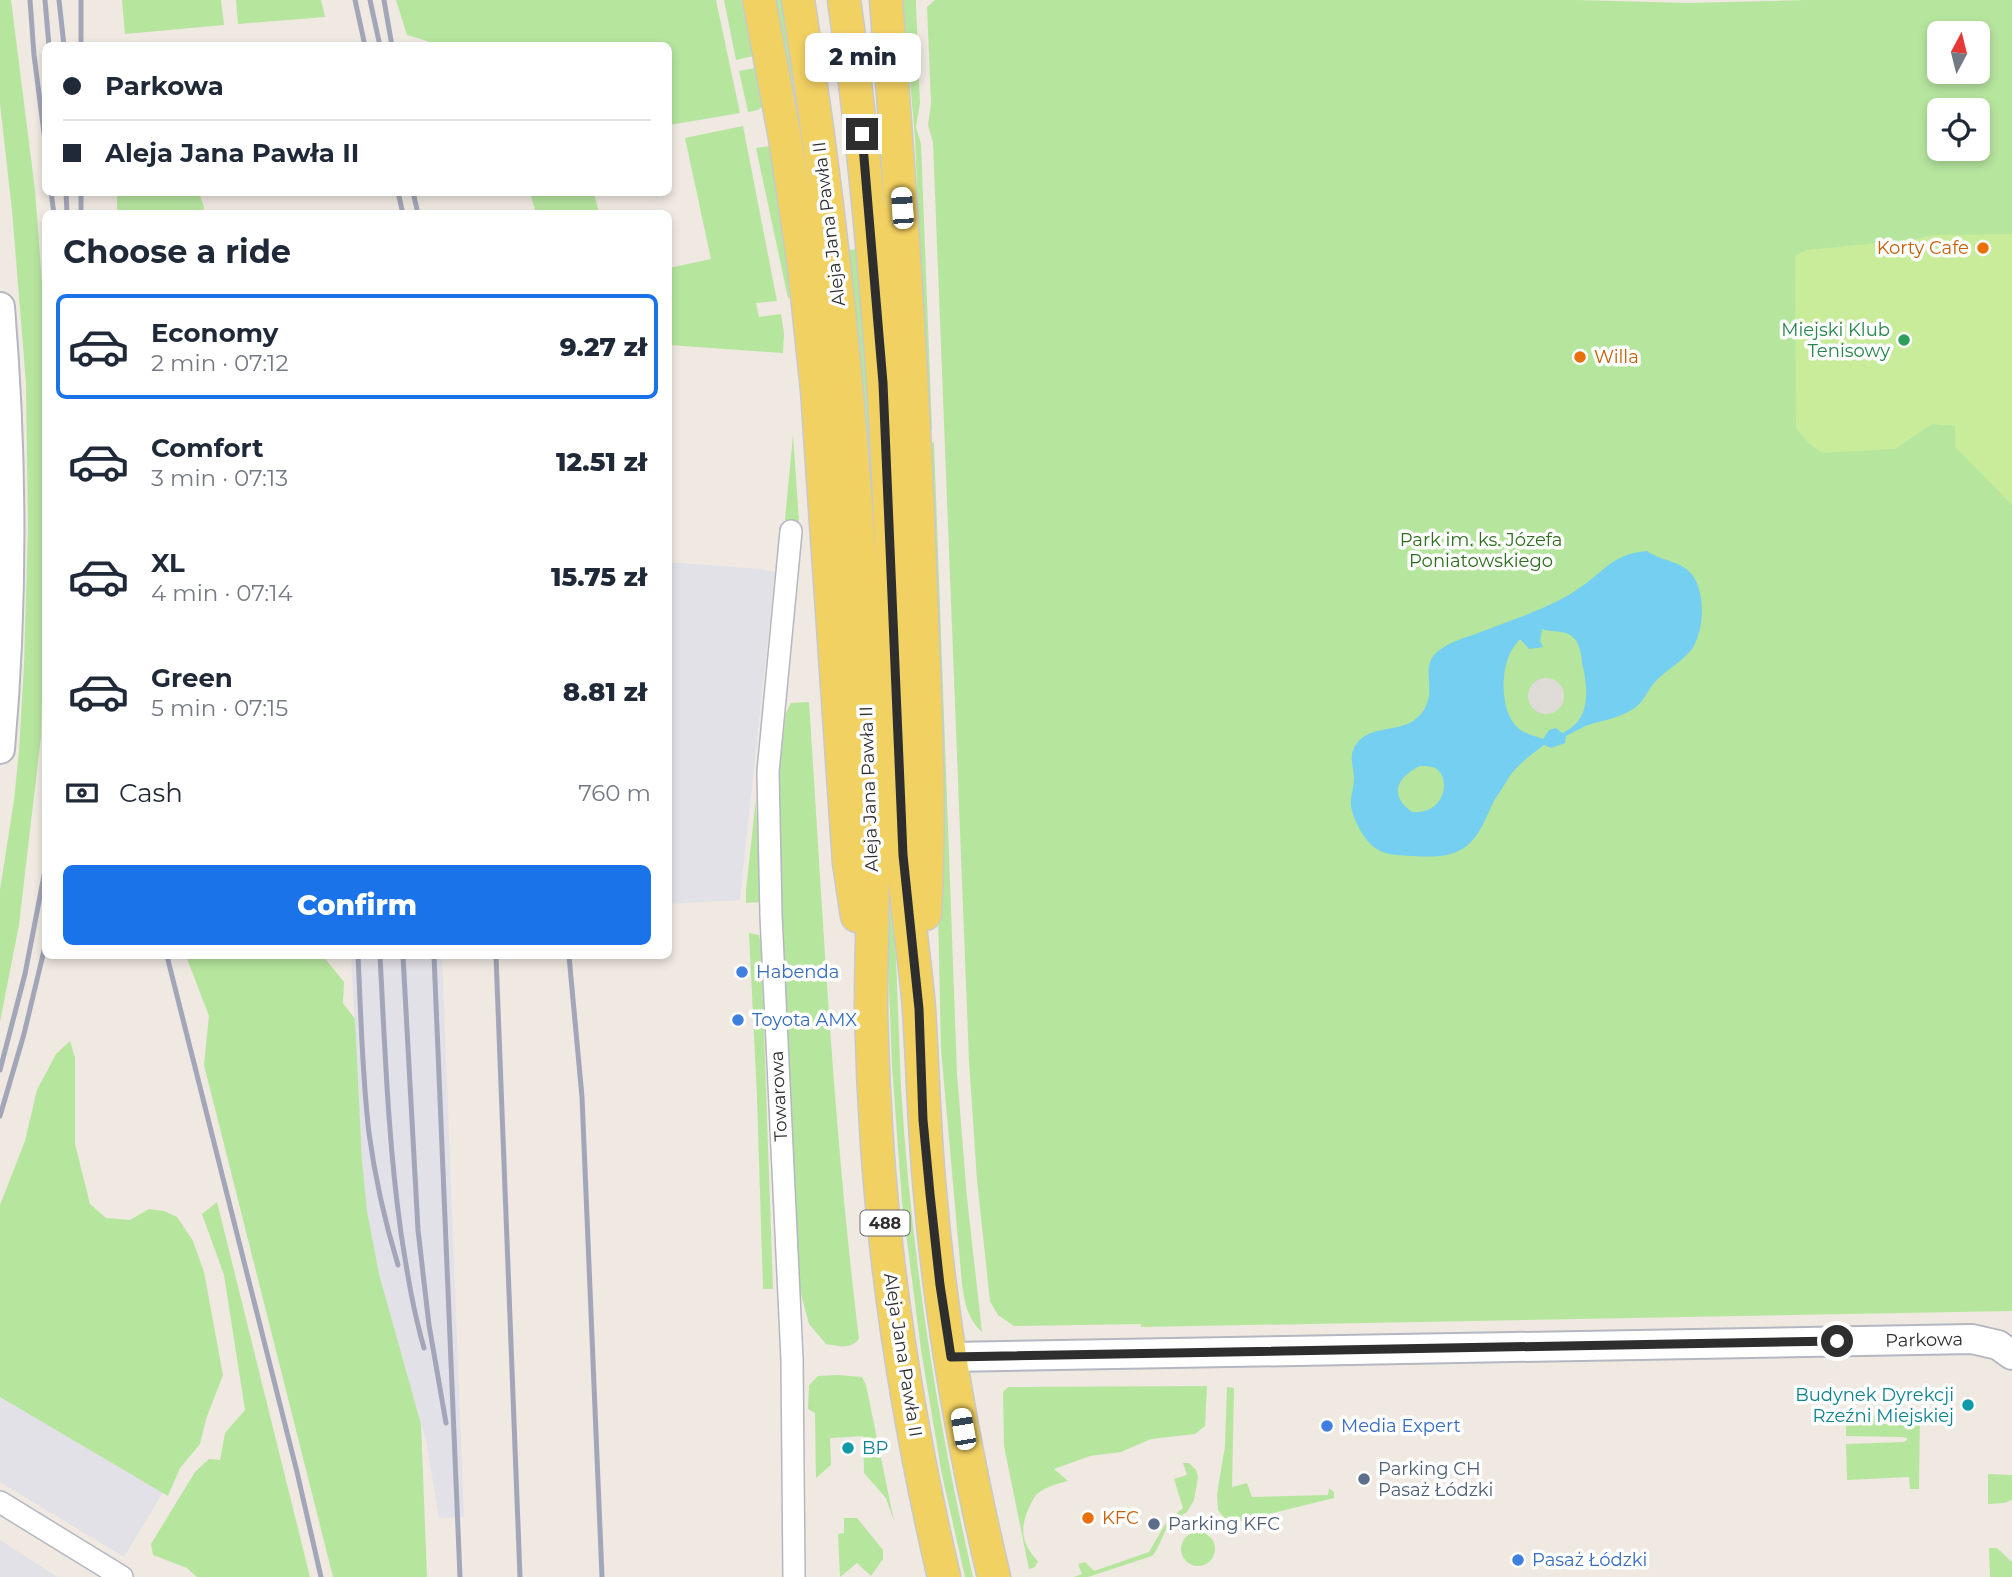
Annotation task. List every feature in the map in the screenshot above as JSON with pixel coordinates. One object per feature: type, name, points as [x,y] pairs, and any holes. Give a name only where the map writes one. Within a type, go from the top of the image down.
[{"type":"main road","points":[[759,0],[785,138],[804,266],[818,401],[849,863],[871,1011]]},
{"type":"main road","name":"Aleja Jana Pawła II","points":[[799,0],[832,237],[848,395],[873,863],[871,1011],[877,1144],[891,1284],[915,1434],[944,1577]]},
{"type":"main road","name":"Aleja Jana Pawła II","points":[[844,0],[860,109],[883,383],[903,855],[919,1009],[923,1120],[930,1194],[940,1285],[971,1477],[994,1577]]},
{"type":"main road","points":[[886,0],[916,436],[922,595],[928,858],[919,1009]]},
{"type":"street","points":[[0,307],[9,510],[6,653],[0,749]]},
{"type":"street","name":"Towarowa","points":[[791,531],[768,787],[771,915],[792,1359],[794,1577]]},
{"type":"street","name":"Parkowa","points":[[951,1357],[1972,1339],[1998,1345],[2012,1355]]},
{"type":"street","points":[[0,1502],[122,1577]]},
{"type":"shaded area","points":[[672,562],[775,572],[740,900],[672,904]]},
{"type":"shaded area","points":[[1546,678],[1559,683],[1564,696],[1559,709],[1546,714],[1533,709],[1528,696],[1533,683]]},
{"type":"shaded area","points":[[351,959],[442,959],[464,1517],[439,1518],[426,1440],[372,1246],[362,1161]]},
{"type":"shaded area","points":[[0,1397],[163,1492],[124,1557],[0,1482]]},
{"type":"shaded area","points":[[0,1540],[37,1564],[58,1577],[0,1577]]},
{"type":"green space","points":[[0,0],[11,0],[35,190],[42,284],[42,700],[41,736],[19,925],[0,1022],[0,890],[19,751],[28,530],[26,383],[12,210],[0,104]]},
{"type":"green space","points":[[122,0],[221,0],[224,25],[125,34]]},
{"type":"green space","points":[[236,0],[321,0],[325,17],[238,24]]},
{"type":"green space","points":[[396,0],[716,0],[740,113],[672,124],[672,42],[430,42],[407,35]]},
{"type":"green space","points":[[724,0],[741,0],[753,56],[736,60]]},
{"type":"green space","points":[[774,0],[781,0],[800,103],[817,237],[813,238],[791,84]]},
{"type":"green space","points":[[903,0],[916,0],[920,103],[916,127],[921,144],[932,430],[927,428],[915,138]]},
{"type":"green space","name":"Park im. ks. Józefa Poniatowskiego","points":[[935,0],[1577,0],[1688,3],[2012,0],[2012,1311],[1141,1327],[1141,1324],[1014,1326],[998,1315],[990,1301],[977,1180],[969,1061],[933,142],[928,125],[931,104],[927,7]]},
{"type":"green space","points":[[755,68],[763,106],[748,112],[739,71]]},
{"type":"green space","points":[[743,126],[777,301],[756,303],[759,317],[781,314],[783,353],[672,345],[672,267],[711,259],[685,138]]},
{"type":"green space","points":[[770,146],[794,297],[788,298],[756,148]]},
{"type":"green space","points":[[117,196],[200,196],[204,207],[204,210],[117,210]]},
{"type":"green space","points":[[531,196],[595,196],[598,210],[535,210]]},
{"type":"green space","name":"Miejski Klub Tenisowy","points":[[2012,234],[2012,505],[1955,447],[1955,426],[1932,424],[1895,449],[1822,453],[1807,442],[1796,427],[1795,256],[1807,250],[1934,235]]},
{"type":"green space","points":[[860,249],[879,524],[905,1149],[927,1334],[973,1577],[965,1577],[942,1475],[921,1350],[902,1202],[892,1066],[878,715],[847,250]]},
{"type":"green space","points":[[793,435],[799,521],[785,520]]},
{"type":"green space","points":[[934,442],[957,1074],[982,1332],[970,1316],[962,1284],[941,1049],[928,445]]},
{"type":"green space","points":[[809,702],[835,1101],[859,1339],[852,1345],[844,1346],[826,1344],[809,1324],[795,1271],[778,781],[786,713],[791,703]]},
{"type":"green space","points":[[756,798],[760,902],[746,903],[746,891]]},
{"type":"green space","points":[[749,933],[759,935],[761,946],[773,1289],[763,1289]]},
{"type":"green space","points":[[187,959],[325,959],[344,982],[343,1003],[355,1019],[367,1211],[379,1274],[421,1424],[427,1577],[333,1577],[204,1065],[209,1016]]},
{"type":"green space","points":[[70,1041],[75,1058],[75,1144],[90,1204],[106,1218],[130,1220],[149,1209],[164,1211],[177,1217],[193,1241],[204,1272],[223,1375],[206,1419],[200,1444],[180,1468],[168,1496],[0,1397],[0,1205],[25,1141],[37,1090],[56,1054]]},
{"type":"green space","points":[[217,1202],[310,1577],[197,1577],[187,1568],[153,1555],[151,1544],[195,1472],[209,1459],[220,1460],[225,1433],[245,1410],[224,1275],[202,1214]]},
{"type":"green space","points":[[818,1376],[862,1377],[866,1385],[894,1521],[886,1498],[864,1473],[863,1436],[830,1438],[831,1465],[816,1478],[815,1413],[808,1409],[809,1385]]},
{"type":"green space","points":[[1207,1386],[1205,1426],[1195,1434],[1151,1439],[1121,1452],[1090,1456],[1054,1469],[1068,1481],[1039,1492],[1025,1517],[1023,1531],[1026,1544],[1038,1561],[1035,1567],[1029,1569],[1004,1446],[1003,1392],[1008,1387]]},
{"type":"green space","points":[[1227,1387],[1234,1388],[1232,1487],[1247,1483],[1252,1497],[1328,1495],[1329,1488],[1334,1492],[1334,1498],[1237,1522],[1225,1519],[1218,1510],[1217,1494],[1225,1446]]},
{"type":"green space","points":[[1920,1415],[1919,1489],[1910,1489],[1909,1477],[1847,1480],[1846,1444],[1904,1442],[1907,1438],[1846,1436],[1846,1416]]},
{"type":"green space","points":[[1183,1463],[1189,1463],[1196,1470],[1198,1477],[1194,1500],[1187,1512],[1169,1523],[1152,1556],[1088,1577],[1074,1577],[1082,1574],[1078,1564],[1085,1562],[1094,1571],[1149,1552],[1167,1521],[1183,1508],[1174,1479],[1187,1475]]},
{"type":"green space","points":[[1988,1474],[2012,1475],[2012,1500],[1988,1504]]},
{"type":"green space","points":[[844,1518],[857,1518],[883,1550],[883,1559],[871,1576],[857,1563],[840,1577],[838,1534],[844,1533]]},
{"type":"green space","points":[[1198,1532],[1210,1537],[1215,1549],[1210,1561],[1198,1566],[1186,1561],[1181,1549],[1186,1537]]},
{"type":"green space","points":[[1989,1548],[1997,1548],[2012,1562],[2012,1577],[1990,1577]]},
{"type":"water","points":[[1647,551],[1678,564],[1693,576],[1700,593],[1702,613],[1699,633],[1692,649],[1656,681],[1636,707],[1620,716],[1591,724],[1566,736],[1565,743],[1551,748],[1544,745],[1525,760],[1509,777],[1479,832],[1464,848],[1433,857],[1388,854],[1376,849],[1360,830],[1352,808],[1352,759],[1354,748],[1360,740],[1375,732],[1402,726],[1418,717],[1428,700],[1431,661],[1443,647],[1551,604],[1585,585],[1615,560]],"holes":[[[1542,629],[1566,633],[1573,637],[1581,652],[1586,683],[1585,703],[1579,720],[1562,733],[1556,728],[1549,730],[1543,739],[1518,728],[1508,713],[1504,694],[1506,666],[1513,648],[1520,639],[1529,649],[1543,647],[1540,641]],[[1420,766],[1438,770],[1444,784],[1443,792],[1433,807],[1412,812],[1400,799],[1398,787],[1406,775]]]},
{"type":"railway","points":[[30,0],[42,118]]},
{"type":"railway","points":[[45,0],[49,42]]},
{"type":"railway","points":[[59,0],[64,42]]},
{"type":"railway","points":[[81,0],[81,42]]},
{"type":"railway","points":[[355,0],[364,42]]},
{"type":"railway","points":[[370,0],[379,42]]},
{"type":"railway","points":[[384,0],[391,42]]},
{"type":"railway","points":[[52,196],[53,210]]},
{"type":"railway","points":[[66,196],[67,210]]},
{"type":"railway","points":[[81,196],[81,210]]},
{"type":"railway","points":[[399,196],[402,210]]},
{"type":"railway","points":[[414,196],[417,210]]},
{"type":"railway","points":[[0,1070],[25,974],[42,886]]},
{"type":"railway","points":[[0,1116],[42,959]]},
{"type":"railway","points":[[168,959],[321,1577]]},
{"type":"railway","points":[[358,959],[369,1133],[381,1200],[398,1265]]},
{"type":"railway","points":[[380,959],[393,1164],[401,1233],[424,1348]]},
{"type":"railway","points":[[403,959],[418,1230],[429,1325],[446,1423]]},
{"type":"railway","points":[[434,959],[460,1577]]},
{"type":"railway","points":[[496,959],[520,1577]]},
{"type":"railway","points":[[569,959],[582,1097],[602,1577]]},
{"type":"place","name":"Korty Cafe","points":[[1983,248]]},
{"type":"place","name":"Miejski Klub Tenisowy","points":[[1904,340]]},
{"type":"place","name":"Willa","points":[[1580,357]]},
{"type":"place","name":"Habenda","points":[[742,972]]},
{"type":"place","name":"Toyota AMX","points":[[738,1020]]},
{"type":"place","name":"Budynek Dyrekcji Rzeźni Miejskiej","points":[[1968,1405]]},
{"type":"place","name":"Media Expert","points":[[1327,1426]]},
{"type":"place","name":"BP","points":[[848,1448]]},
{"type":"place","name":"Parking CH Pasaż Łódzki","points":[[1364,1479]]},
{"type":"place","name":"KFC","points":[[1088,1518]]},
{"type":"place","name":"Parking KFC","points":[[1154,1524]]},
{"type":"place","name":"Pasaż Łódzki","points":[[1518,1560]]},
{"type":"route","points":[[862,134],[883,383],[903,855],[919,1009],[923,1120],[930,1194],[951,1357],[1837,1341]]}]
